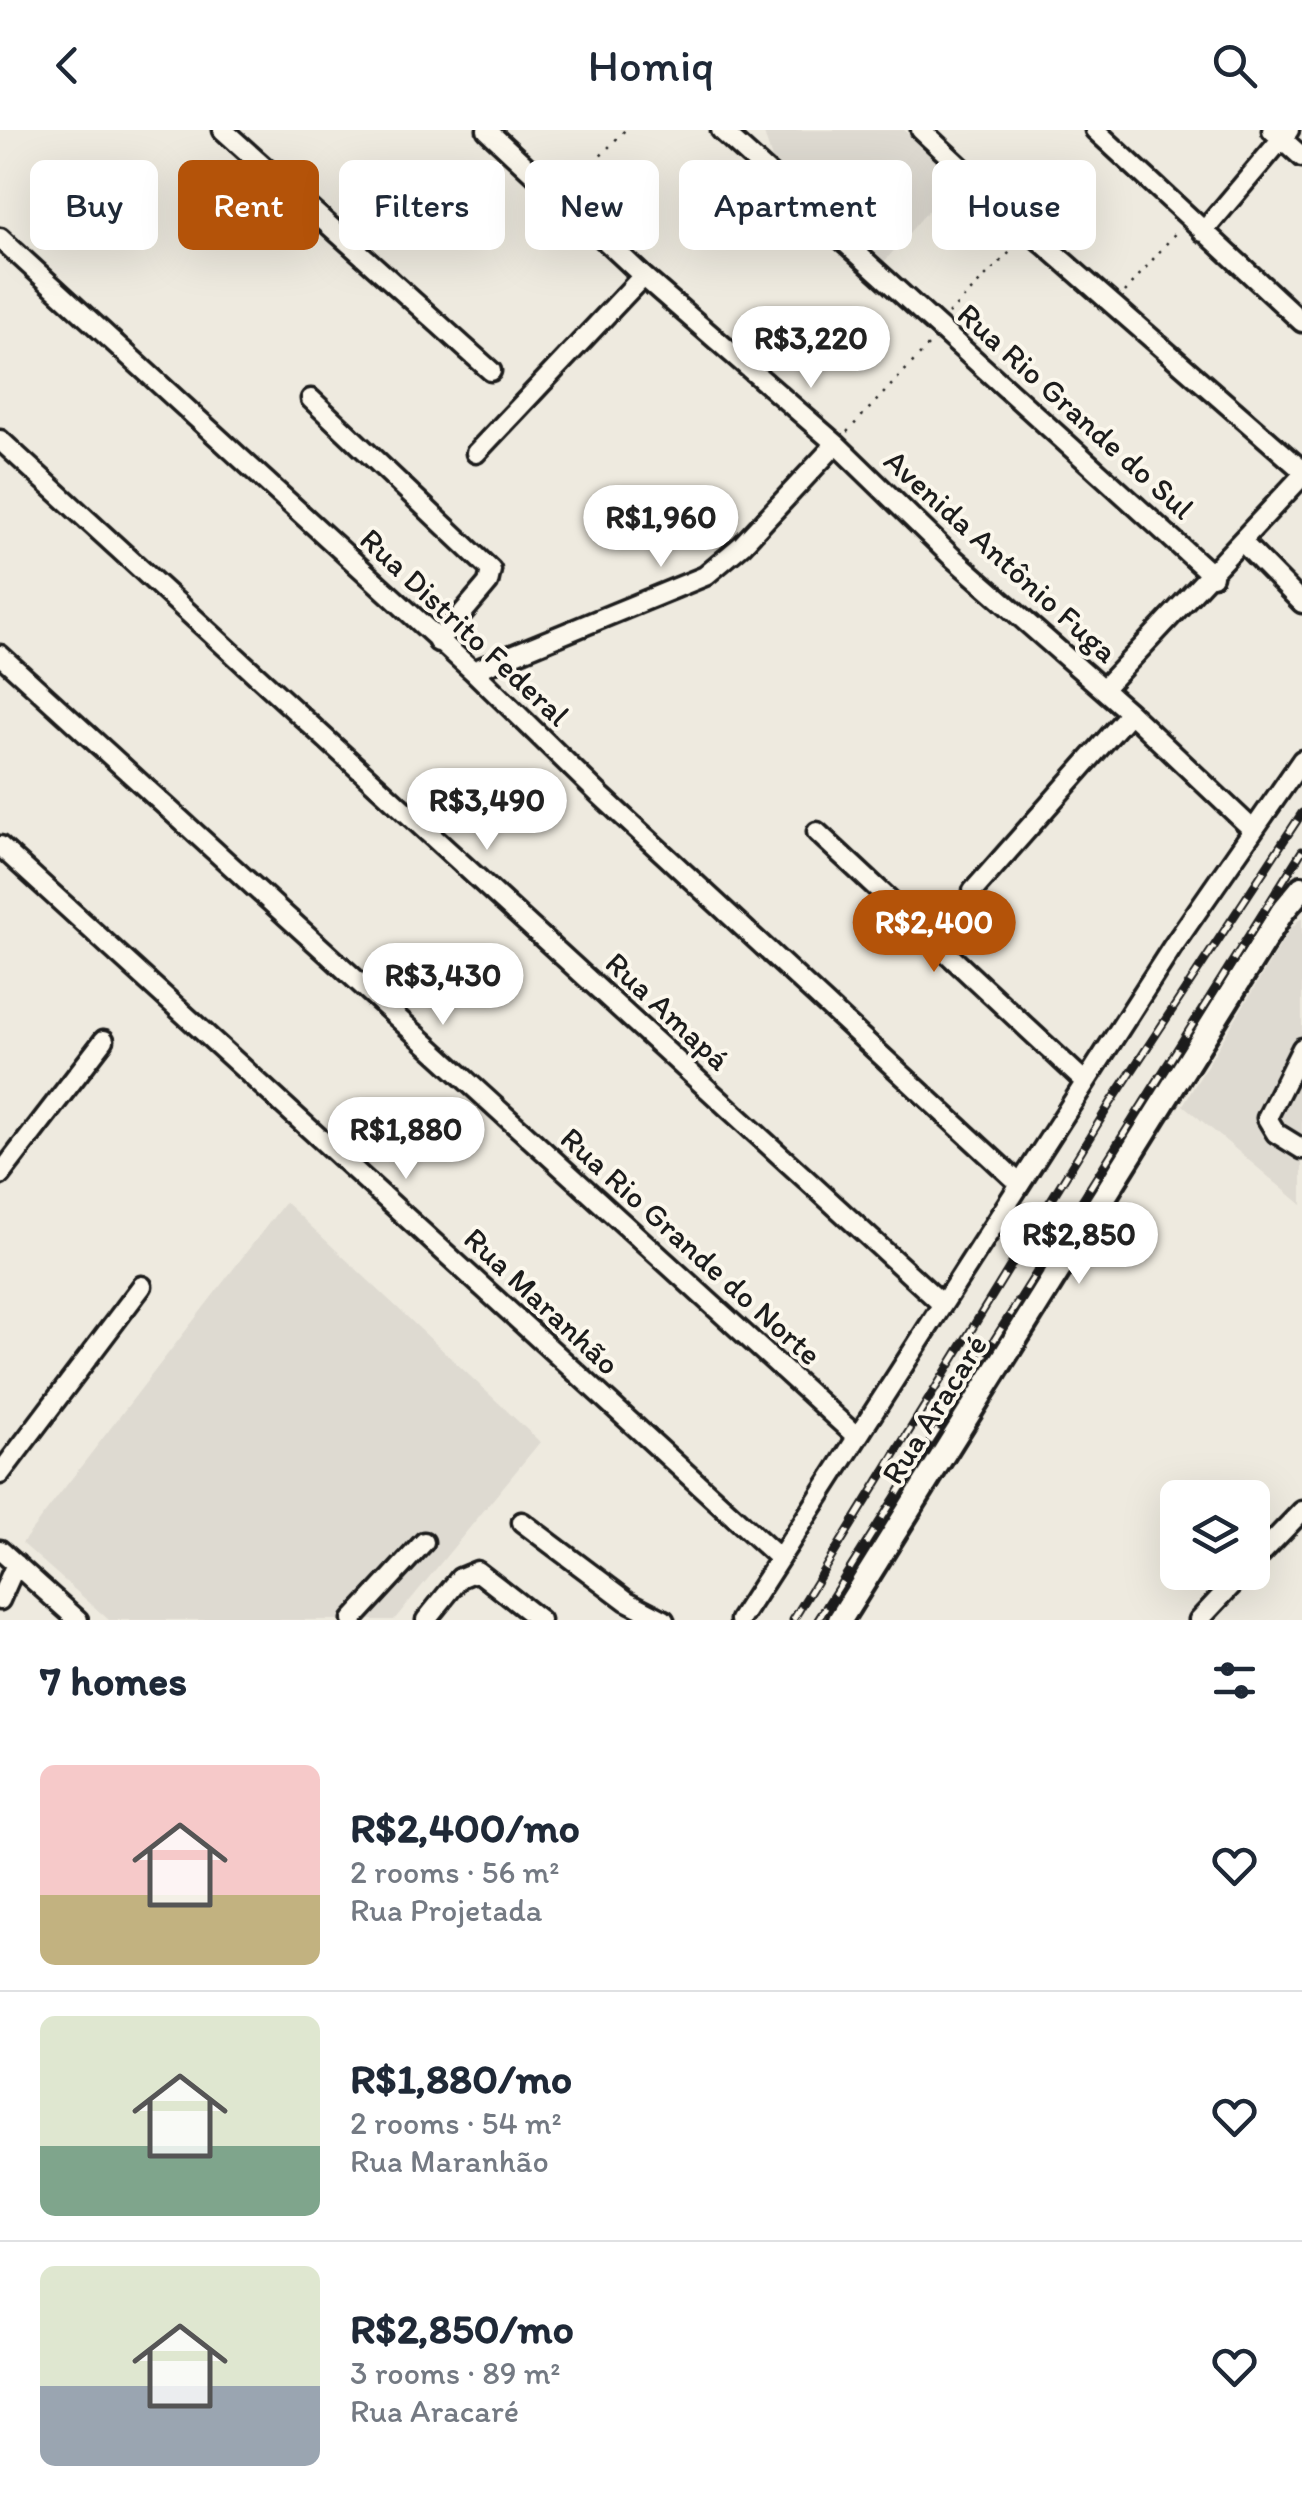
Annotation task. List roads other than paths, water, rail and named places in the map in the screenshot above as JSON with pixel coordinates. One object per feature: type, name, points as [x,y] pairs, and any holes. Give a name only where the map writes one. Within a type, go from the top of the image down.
[{"type":"main road","name":"Rua Aracaré","points":[[840,1620],[1302,888]]},
{"type":"main road","name":"Rua Aracaré","points":[[1274,927],[1302,905]]},
{"type":"street","points":[[223,130],[491,371]]},
{"type":"street","name":"Avenida Antônio Fuga","points":[[487,130],[643,276],[836,444],[952,557],[1103,689],[1124,719],[1250,828]]},
{"type":"street","name":"Rua Rio Grande do Sul","points":[[720,130],[1213,576]]},
{"type":"street","points":[[1095,130],[1302,322]]},
{"type":"street","points":[[925,131],[1030,232],[1302,473],[1243,544],[1103,689]]},
{"type":"street","points":[[1203,232],[1280,133],[1302,157]]},
{"type":"street","name":"Rua Distrito Federal","points":[[0,238],[473,670],[600,795],[1020,1184]]},
{"type":"street","points":[[476,453],[643,276]]},
{"type":"street","points":[[311,399],[490,570],[488,583],[438,642]]},
{"type":"street","name":"Rua Amapá","points":[[0,440],[941,1304]]},
{"type":"street","points":[[473,670],[705,576],[742,545],[836,444]]},
{"type":"street","points":[[1243,544],[1302,603]]},
{"type":"street","name":"Rua Rio Grande do Norte","points":[[0,655],[856,1435]]},
{"type":"street","points":[[973,891],[1124,719]]},
{"type":"street","points":[[740,1620],[1250,828],[1302,760]]},
{"type":"street","points":[[818,832],[1085,1082]]},
{"type":"street","name":"Rua Maranhão","points":[[0,846],[778,1557]]},
{"type":"street","points":[[0,1176],[104,1040]]},
{"type":"street","points":[[1302,1048],[1268,1118],[1276,1133],[1302,1149]]},
{"type":"street","points":[[0,1474],[142,1286]]},
{"type":"street","points":[[1270,1544],[1302,1510]]},
{"type":"street","points":[[522,1522],[592,1577],[664,1620]]},
{"type":"street","points":[[352,1620],[424,1542]]},
{"type":"street","points":[[0,1550],[78,1620]]},
{"type":"street","points":[[0,1600],[16,1564]]},
{"type":"street","points":[[426,1620],[469,1572],[484,1576],[540,1620]]},
{"type":"street","points":[[1199,1620],[1227,1590]]},
{"type":"railway","points":[[793,1620],[1110,1104],[1302,813]]},
{"type":"railway","points":[[818,1620],[1302,851]]}]
